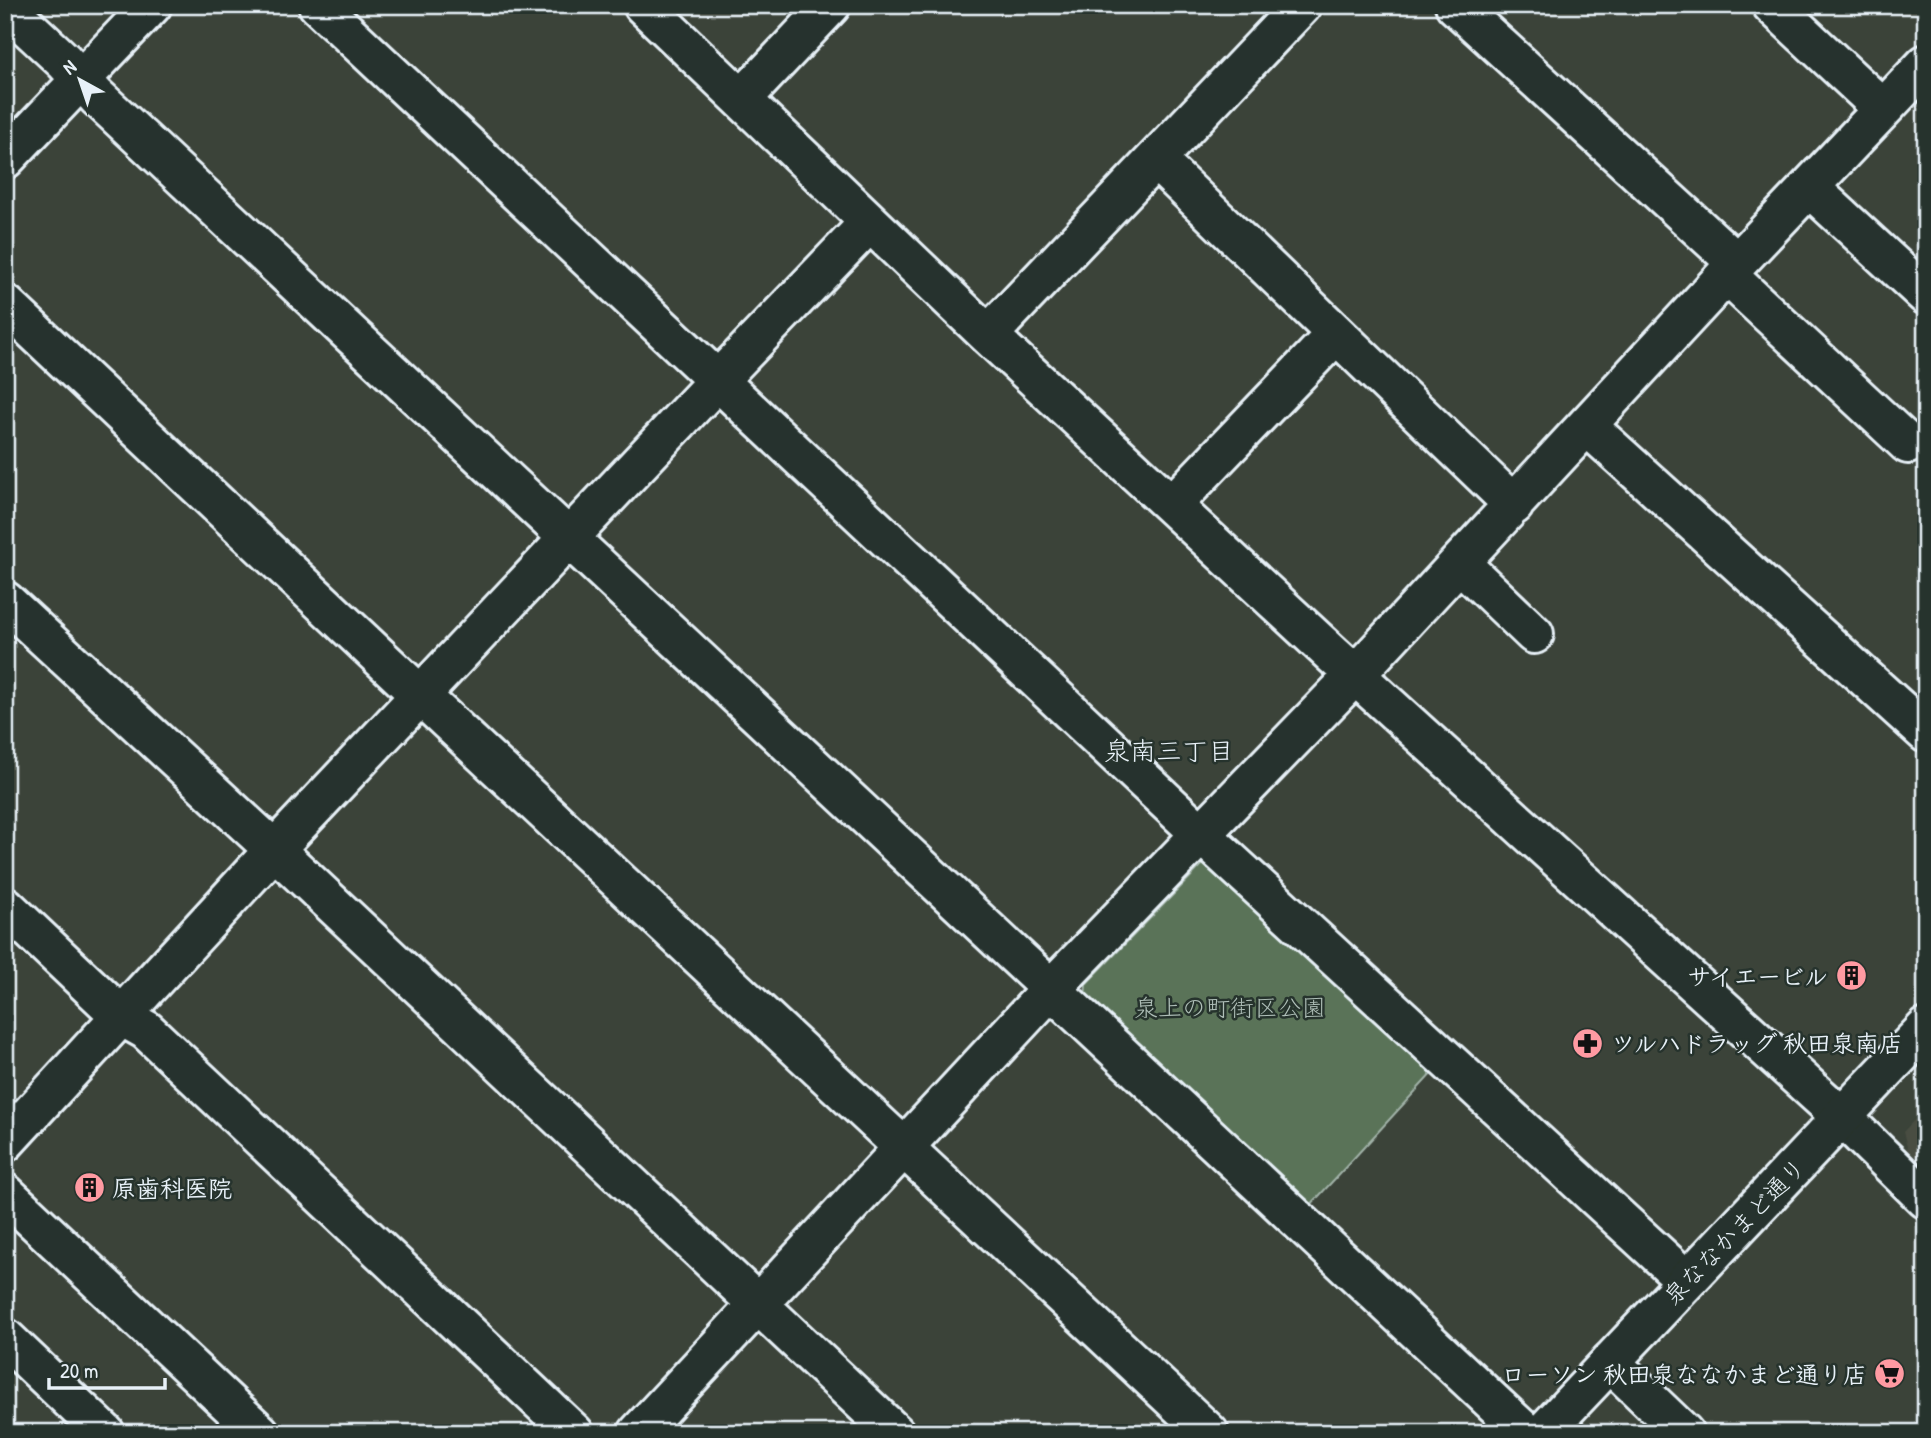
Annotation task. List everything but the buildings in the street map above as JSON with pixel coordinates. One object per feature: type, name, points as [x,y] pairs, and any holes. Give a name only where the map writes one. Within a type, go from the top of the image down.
[{"type":"street","points":[[5,159],[152,5]]},
{"type":"street","points":[[318,5],[1201,834],[1686,1280]]},
{"type":"street","points":[[643,5],[988,335],[1843,1118],[1926,1199]]},
{"type":"street","points":[[742,99],[831,5]]},
{"type":"street","points":[[988,335],[1302,5]]},
{"type":"street","points":[[1455,5],[1731,269],[1908,444]]},
{"type":"street","points":[[1772,5],[1882,108]]},
{"type":"street","points":[[5,6],[1526,1433]]},
{"type":"street","points":[[638,1433],[1052,988],[1356,674],[1731,269],[1926,64]]},
{"type":"street","points":[[1156,160],[1514,505]]},
{"type":"street","points":[[1810,188],[1926,295]]},
{"type":"street","points":[[5,1142],[274,850],[869,223]]},
{"type":"street","points":[[5,304],[1209,1433]]},
{"type":"street","points":[[1172,505],[1336,334]]},
{"type":"street","points":[[1587,426],[1926,733]]},
{"type":"street","points":[[1460,563],[1534,634]]},
{"type":"street","points":[[5,601],[895,1433]]},
{"type":"street","points":[[5,906],[121,1016],[146,1030],[574,1433]]},
{"type":"street","name":"泉ななかまど通り","points":[[1542,1433],[1926,1028]]},
{"type":"street","points":[[5,1193],[260,1433]]},
{"type":"street","points":[[5,1338],[104,1433]]},
{"type":"street","points":[[1609,1362],[1684,1433]]},
{"type":"shaded area","points":[[1926,1108],[1926,1167],[1908,1150],[1903,1132]]},
{"type":"green space","name":"泉上の町街区公園","points":[[1203,864],[1217,864],[1434,1071],[1307,1209],[1085,1000],[1086,984]]},
{"type":"place","name":"サイエービル","points":[[1851,976]]},
{"type":"place","name":"ツルハドラッグ 秋田泉南店","points":[[1588,1043]]},
{"type":"place","name":"原歯科医院","points":[[89,1188]]},
{"type":"place","name":"ローソン 秋田泉ななかまど通り店","points":[[1890,1374]]},
{"type":"district","name":"泉南三丁目","points":[[1169,750]]}]
